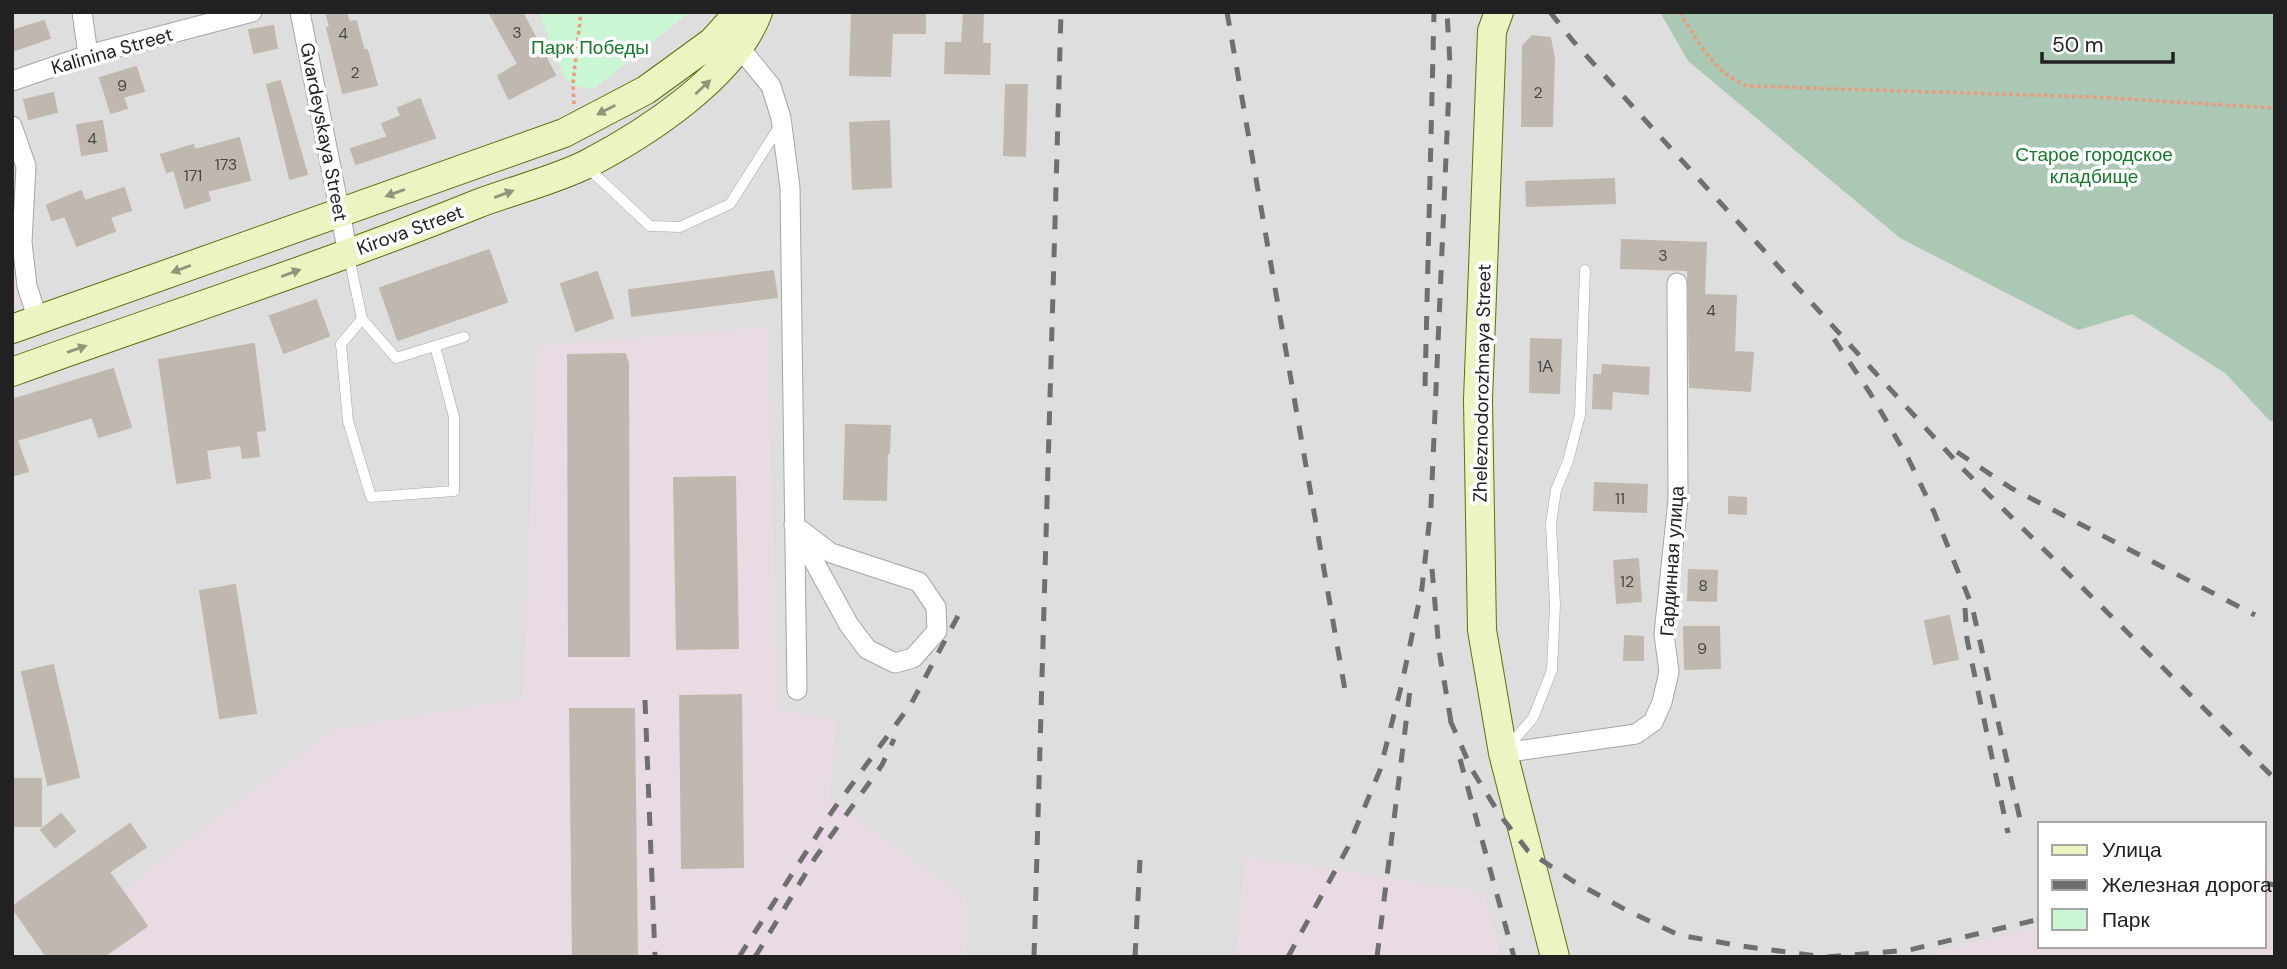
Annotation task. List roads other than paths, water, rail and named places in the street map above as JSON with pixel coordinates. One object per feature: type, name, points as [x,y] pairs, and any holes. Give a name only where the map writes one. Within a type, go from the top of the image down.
[{"type":"street","points":[[82,12],[88,55]]},
{"type":"street","name":"Kalinina Street","points":[[12,81],[88,55],[252,12]]},
{"type":"street","name":"Gvardeyskaya Street","points":[[300,12],[348,253]]},
{"type":"street","name":"Kirova Street","points":[[25,325],[564,133],[646,90],[712,42],[739,12]]},
{"type":"street","name":"Kirova Street","points":[[12,372],[348,253],[585,165],[697,93],[734,56],[753,26],[758,12]]},
{"type":"street","name":"Zheleznodorozhnaya Street","points":[[1499,12],[1492,31],[1478,400],[1482,630],[1503,753]]},
{"type":"street","points":[[739,47],[771,86],[782,122],[790,188],[797,690]]},
{"type":"street","points":[[12,127],[26,166],[22,242],[27,286],[25,325]]},
{"type":"street","name":"Гардинная улица","points":[[1503,753],[1636,734],[1653,722],[1662,702],[1669,672],[1664,634],[1678,500],[1677,283]]},
{"type":"street","points":[[794,525],[831,554],[919,582],[936,607],[937,631],[913,658],[895,663],[867,649],[849,625],[794,525]]},
{"type":"street","points":[[1503,753],[1555,957]]},
{"type":"lane","points":[[585,165],[650,226],[680,227],[730,204],[782,122]]},
{"type":"lane","points":[[348,253],[362,319],[396,359],[464,337]]},
{"type":"lane","points":[[1503,753],[1533,718],[1552,670],[1555,605],[1551,523],[1556,490],[1568,461],[1580,415],[1585,270]]},
{"type":"lane","points":[[362,319],[341,344],[348,421],[370,497],[454,491],[454,416],[435,346]]},
{"type":"railway","points":[[1034,957],[1061,12]]},
{"type":"railway","points":[[1227,12],[1346,696]]},
{"type":"railway","points":[[1425,386],[1434,12]]},
{"type":"railway","points":[[1288,957],[1348,847],[1380,770],[1422,588],[1431,506],[1450,64],[1447,12]]},
{"type":"railway","points":[[1550,12],[1573,41],[1963,469],[2275,779]]},
{"type":"railway","points":[[1834,339],[1908,458],[1934,512],[1972,606],[2022,828]]},
{"type":"railway","points":[[1957,452],[2011,488],[2255,615]]},
{"type":"railway","points":[[1432,569],[1439,650],[1452,728]]},
{"type":"railway","points":[[1965,608],[1967,639],[2008,833]]},
{"type":"railway","points":[[739,957],[833,810],[911,704],[958,616]]},
{"type":"railway","points":[[1377,957],[1411,682]]},
{"type":"railway","points":[[645,700],[655,957]]},
{"type":"railway","points":[[1450,720],[1472,770],[1500,815],[1528,851],[1573,881],[1679,935],[1825,957]]},
{"type":"railway","points":[[755,957],[815,858],[882,765],[894,739]]},
{"type":"railway","points":[[1460,759],[1514,957]]},
{"type":"railway","points":[[1135,957],[1140,860]]},
{"type":"railway","points":[[2266,883],[2275,885]]},
{"type":"railway","points":[[1827,957],[1909,950],[2038,919]]},
{"type":"park label","name":"Парк Победы","points":[[590,47]]},
{"type":"park label","name":"Старое городское кладбище","points":[[2094,165]]}]
